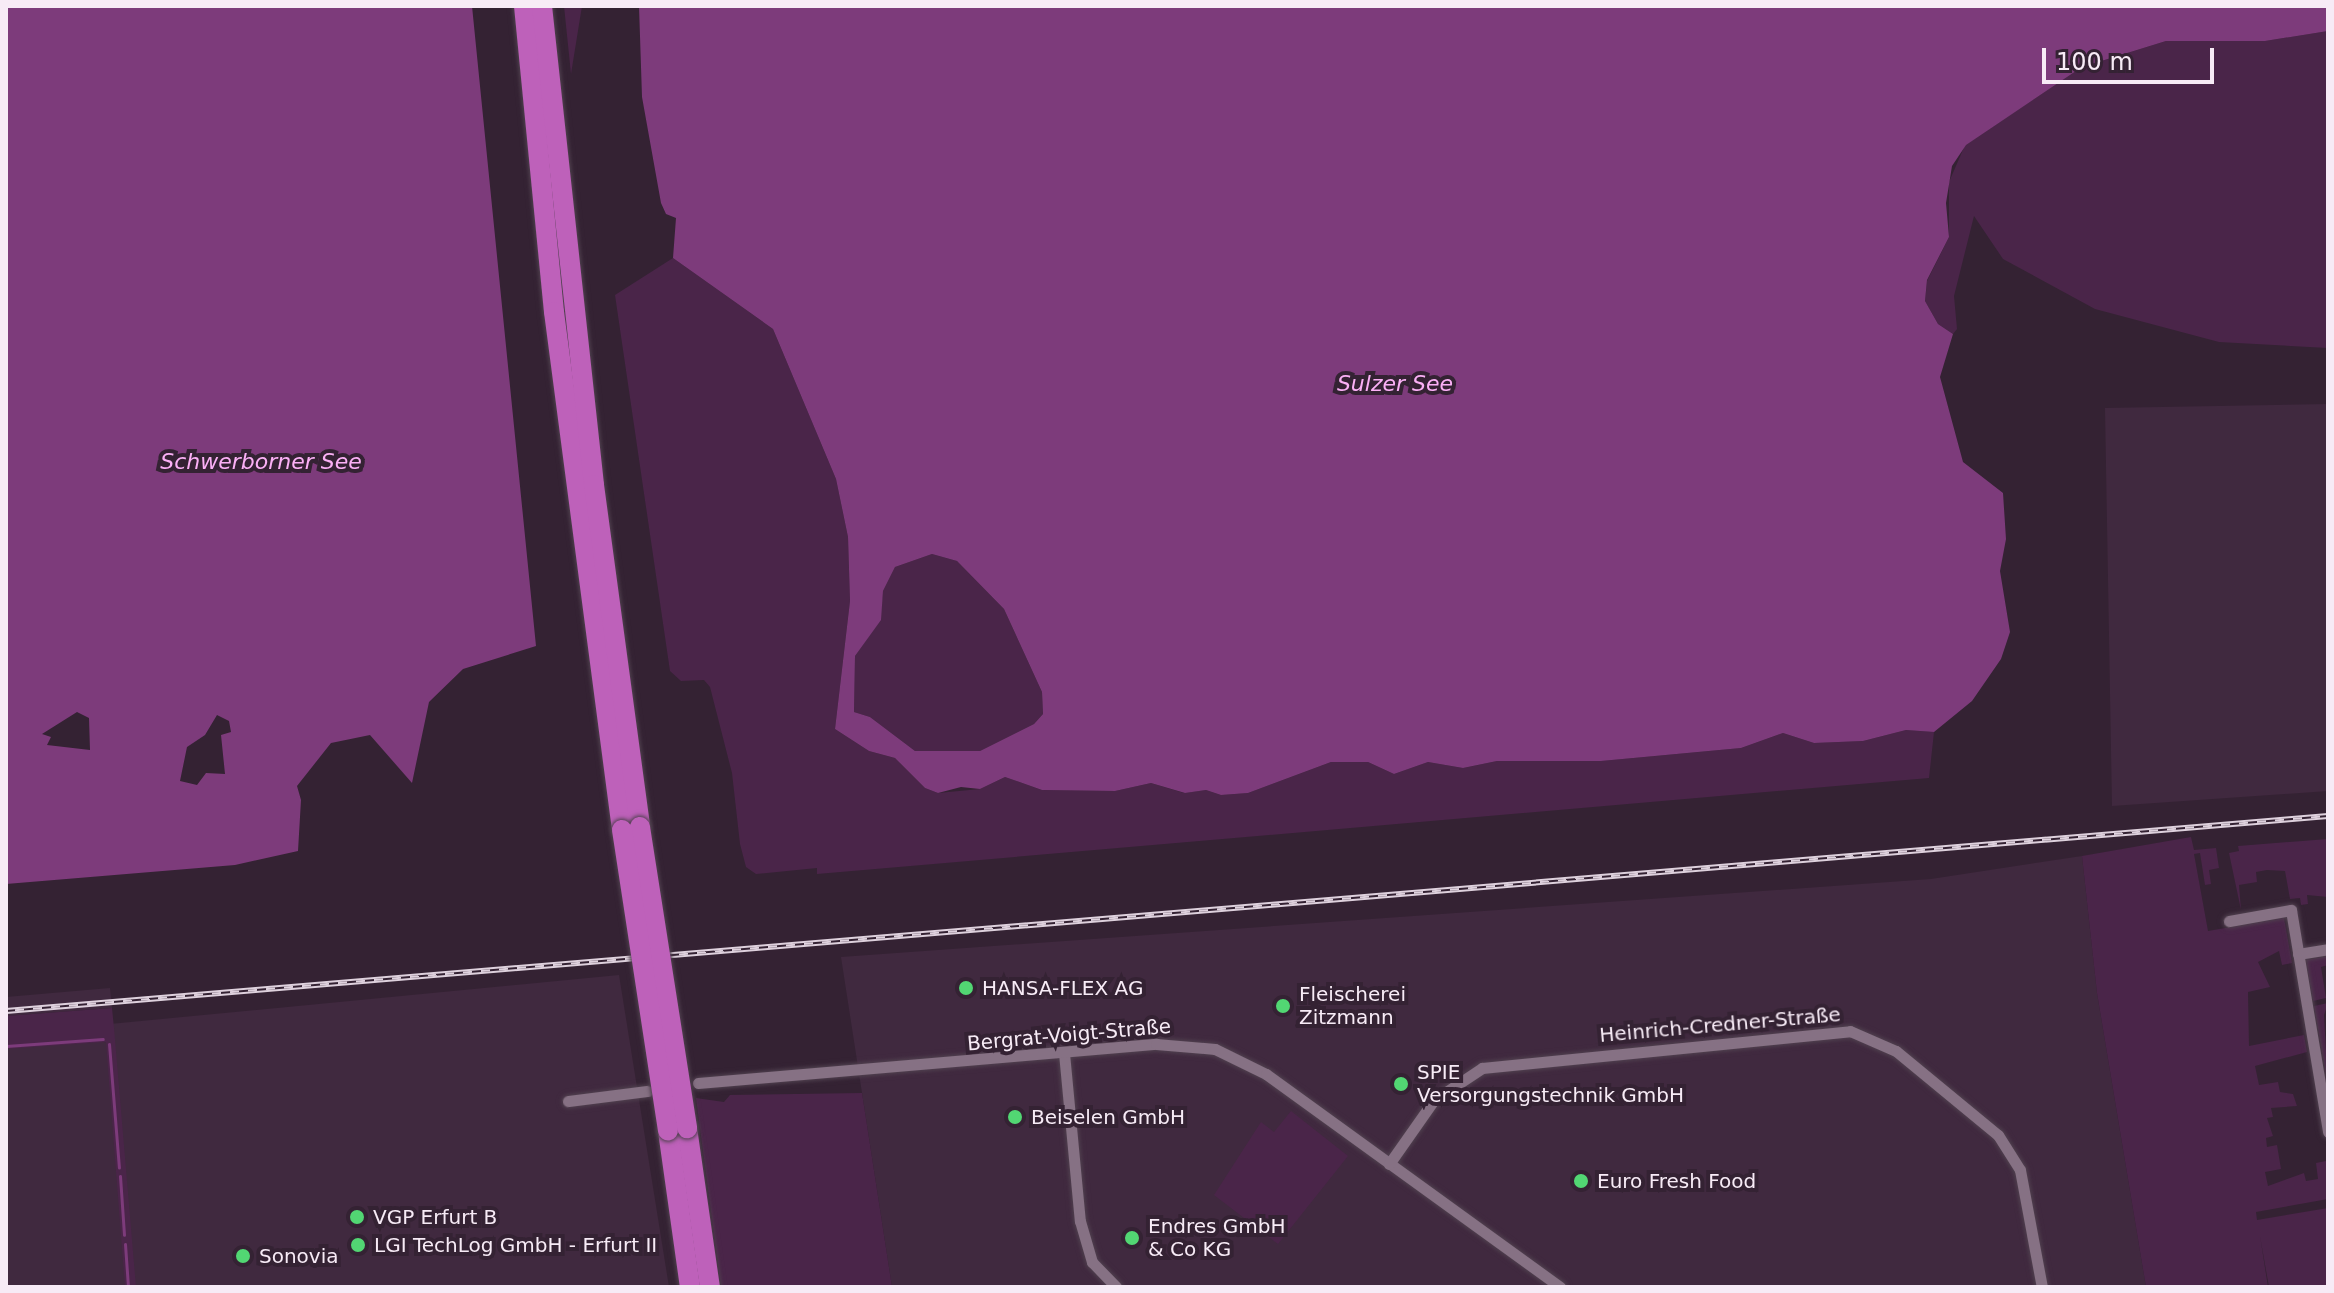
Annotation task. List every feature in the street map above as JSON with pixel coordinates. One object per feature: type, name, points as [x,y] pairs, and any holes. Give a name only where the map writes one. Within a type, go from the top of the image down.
[{"type":"highway","points":[[524,6],[555,328],[677,1130],[710,1287]]},
{"type":"highway","points":[[542,6],[631,829]]},
{"type":"highway","points":[[677,1130],[690,1287]]},
{"type":"street","points":[[2229,921],[2291,910],[2328,1132]]},
{"type":"street","points":[[2298,954],[2328,949]]},
{"type":"street","name":"Heinrich-Credner-Straße","points":[[1389,1164],[1434,1100],[1482,1068],[1850,1031],[1896,1051],[1998,1135],[2020,1170],[2042,1287]]},
{"type":"street","name":"Bergrat-Voigt-Straße","points":[[698,1083],[1186,1043],[1215,1049],[1266,1074],[1560,1287]]},
{"type":"street","points":[[1064,1053],[1080,1221],[1092,1262],[1116,1287]]},
{"type":"street","points":[[568,1101],[647,1091]]},
{"type":"shaded area","points":[[564,6],[582,6],[571,74]]},
{"type":"shaded area","points":[[2328,31],[2328,348],[2219,342],[2095,309],[2003,259],[1974,216],[1954,296],[1957,329],[1953,334],[1938,324],[1925,301],[1927,281],[1949,237],[1949,182],[1965,145],[2082,67],[2166,41],[2265,41]]},
{"type":"shaded area","points":[[673,258],[773,329],[836,479],[848,537],[850,601],[835,729],[869,751],[895,758],[925,788],[938,793],[980,789],[1005,777],[1042,790],[1115,791],[1151,783],[1184,793],[1206,790],[1221,795],[1248,793],[1331,762],[1368,762],[1394,774],[1428,762],[1463,768],[1497,761],[1601,761],[1741,748],[1783,733],[1814,743],[1863,741],[1906,730],[1934,732],[1929,778],[817,874],[817,868],[756,874],[746,867],[740,844],[732,773],[710,687],[704,680],[681,681],[670,671],[615,295]]},
{"type":"shaded area","points":[[2328,404],[2328,791],[2112,806],[2105,408]]},
{"type":"shaded area","points":[[932,554],[957,561],[1004,609],[1042,692],[1043,714],[1034,724],[980,751],[915,751],[870,717],[854,712],[855,656],[880,620],[883,591],[895,567]]},
{"type":"shaded area","points":[[2191,837],[2194,850],[2216,848],[2219,868],[2209,870],[2211,884],[2205,885],[2200,853],[2194,854],[2208,931],[2284,918],[2292,963],[2282,965],[2279,951],[2258,962],[2270,987],[2248,992],[2249,1046],[2304,1035],[2307,1052],[2255,1066],[2259,1085],[2278,1082],[2280,1092],[2293,1094],[2297,1106],[2271,1108],[2273,1117],[2267,1118],[2273,1136],[2266,1138],[2267,1147],[2277,1145],[2281,1169],[2265,1172],[2268,1186],[2304,1173],[2306,1181],[2318,1179],[2316,1163],[2326,1161],[2328,1199],[2256,1212],[2257,1220],[2328,1208],[2328,1287],[2269,1287],[2260,1236],[2268,1287],[2146,1287],[2097,993],[2082,856]]},
{"type":"shaded area","points":[[2328,839],[2328,897],[2307,895],[2308,904],[2301,905],[2300,898],[2290,899],[2285,871],[2267,870],[2256,872],[2257,882],[2239,885],[2241,910],[2229,853],[2239,851],[2238,846]]},
{"type":"shaded area","points":[[2082,856],[2097,993],[2146,1287],[892,1287],[841,957],[1931,879]]},
{"type":"shaded area","points":[[2328,956],[2328,965],[2321,967],[2326,998],[2313,1001],[2306,960]]},
{"type":"shaded area","points":[[619,975],[669,1287],[6,1287],[6,1034]]},
{"type":"shaded area","points":[[110,988],[112,1008],[6,1016],[6,997]]},
{"type":"shaded area","points":[[2328,1003],[2324,1015],[2328,1086],[2314,1006]]},
{"type":"shaded area","points":[[112,1008],[136,1287],[125,1287],[106,1042],[6,1049],[6,1016]]},
{"type":"shaded area","points":[[862,1093],[892,1287],[721,1287],[696,1098],[724,1102],[730,1095]]},
{"type":"shaded area","points":[[1291,1111],[1348,1156],[1278,1244],[1214,1195],[1261,1122],[1274,1132]]},
{"type":"water","name":"Schwerborner See","points":[[6,6],[472,6],[536,646],[463,669],[429,702],[412,783],[370,735],[331,743],[297,786],[301,800],[298,851],[235,865],[6,884]],"holes":[[[77,712],[89,718],[90,750],[47,745],[51,737],[42,734]],[[217,715],[229,721],[231,732],[221,735],[225,774],[206,773],[197,785],[180,781],[187,747],[205,735]]]},
{"type":"water","name":"Sulzer See","points":[[639,6],[2328,6],[2328,31],[2265,41],[2166,41],[2082,67],[1966,145],[1952,166],[1946,203],[1949,237],[1927,280],[1925,301],[1938,324],[1953,334],[1940,377],[1963,462],[2003,493],[2006,539],[2000,571],[2010,632],[2001,659],[1972,701],[1934,732],[1906,730],[1863,741],[1814,743],[1783,733],[1741,748],[1601,761],[1497,761],[1463,768],[1428,762],[1394,774],[1368,762],[1331,762],[1248,793],[1221,795],[1206,790],[1185,793],[1151,783],[1115,791],[1042,790],[1005,777],[980,789],[961,787],[938,793],[925,788],[895,758],[869,751],[835,729],[850,601],[848,537],[836,479],[773,329],[673,258],[676,218],[666,214],[661,203],[642,97]],"holes":[[[932,554],[957,561],[1004,609],[1042,692],[1043,714],[1034,724],[980,751],[915,751],[870,717],[854,712],[855,656],[881,620],[883,591],[895,567]]]},
{"type":"waterway","points":[[6,1046],[103,1039]]},
{"type":"waterway","points":[[109,1044],[119,1168]]},
{"type":"waterway","points":[[120,1176],[124,1235]]},
{"type":"waterway","points":[[125,1244],[128,1287]]},
{"type":"railway","points":[[6,1011],[2328,816]]},
{"type":"place","name":"HANSA-FLEX AG","points":[[966,988]]},
{"type":"place","name":"Fleischerei Zitzmann","points":[[1283,1006]]},
{"type":"place","name":"SPIE Versorgungstechnik GmbH","points":[[1401,1084]]},
{"type":"place","name":"Beiselen GmbH","points":[[1015,1117]]},
{"type":"place","name":"Euro Fresh Food","points":[[1581,1181]]},
{"type":"place","name":"VGP Erfurt B","points":[[357,1217]]},
{"type":"place","name":"Endres GmbH & Co KG","points":[[1132,1238]]},
{"type":"place","name":"LGI TechLog GmbH - Erfurt II","points":[[358,1245]]},
{"type":"place","name":"Sonovia","points":[[243,1256]]}]
